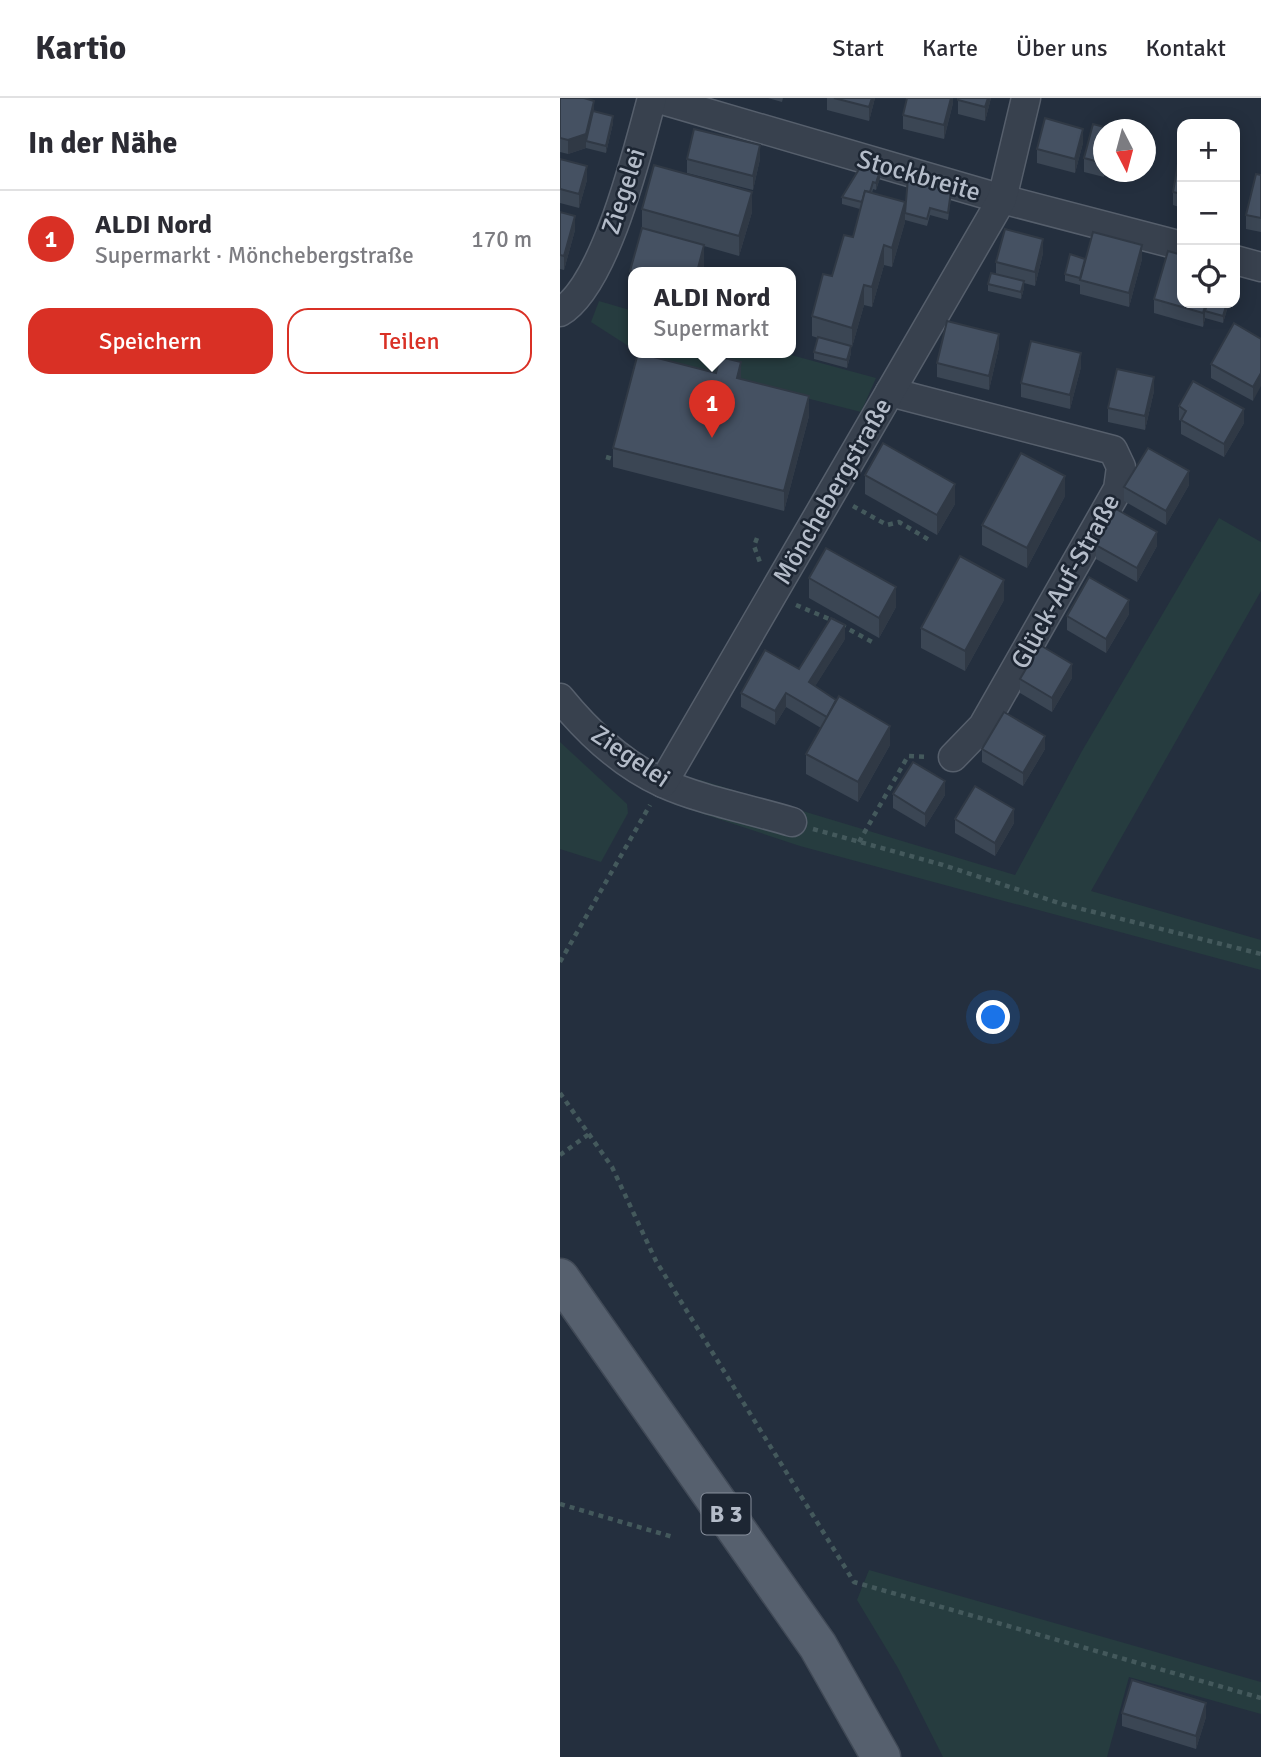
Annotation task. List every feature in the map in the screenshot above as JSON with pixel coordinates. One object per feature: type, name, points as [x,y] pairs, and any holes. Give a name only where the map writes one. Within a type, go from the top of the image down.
[{"type":"main road","name":"B 3","points":[[560,1278],[818,1646],[880,1757]]},
{"type":"street","name":"Stockbreite","points":[[654,98],[1002,199],[1178,245]]},
{"type":"street","name":"Ziegelei","points":[[560,312],[571,306],[621,210],[654,98]]},
{"type":"street","name":"Mönchebergstraße","points":[[663,783],[1002,199],[1026,98]]},
{"type":"street","points":[[1240,261],[1261,267]]},
{"type":"street","name":"Glück-Auf-Straße","points":[[890,392],[1113,450],[1121,467],[1118,489],[983,726],[953,757]]},
{"type":"street","name":"Ziegelei","points":[[560,698],[613,752],[663,783],[792,822]]},
{"type":"path","points":[[606,457],[615,460]]},
{"type":"path","points":[[831,493],[887,525],[899,522],[931,541]]},
{"type":"path","points":[[773,594],[834,621],[874,643]]},
{"type":"path","points":[[859,842],[908,756],[953,757]]},
{"type":"path","points":[[560,962],[663,783]]},
{"type":"path","points":[[792,822],[943,865],[1062,904],[1261,954]]},
{"type":"path","points":[[560,1093],[612,1167],[656,1261],[854,1582],[1261,1698]]},
{"type":"path","points":[[560,1155],[589,1134]]},
{"type":"path","points":[[560,1504],[673,1537]]},
{"type":"green space","points":[[599,301],[628,310],[628,346],[591,322]]},
{"type":"green space","points":[[796,356],[876,378],[861,412],[649,358]]},
{"type":"green space","points":[[1219,518],[1261,542],[1261,591],[1091,891],[1261,940],[1261,970],[800,846],[673,804],[700,780],[1015,875],[1082,751]]},
{"type":"green space","points":[[560,742],[627,804],[628,813],[601,862],[560,849]]},
{"type":"green space","points":[[869,1570],[1261,1682],[1261,1714],[1129,1677],[1107,1757],[943,1757],[898,1668],[857,1600]]},
{"type":"building","points":[[560,98],[584,98],[594,101],[586,134],[568,140],[560,138]]},
{"type":"building","points":[[834,98],[872,98],[869,107]]},
{"type":"building","points":[[907,98],[951,98],[944,125],[903,115]]},
{"type":"building","points":[[958,98],[988,98],[985,107]]},
{"type":"building","points":[[593,111],[613,116],[606,146],[586,141]]},
{"type":"building","points":[[1045,118],[1083,129],[1075,159],[1037,149]]},
{"type":"building","points":[[1093,124],[1093,160],[1084,158]]},
{"type":"building","points":[[694,129],[760,145],[753,176],[687,159]]},
{"type":"building","points":[[560,159],[587,166],[579,194],[560,189]]},
{"type":"building","points":[[654,165],[752,192],[739,236],[642,209]]},
{"type":"building","points":[[861,166],[880,171],[876,183],[873,182],[870,192],[865,191],[862,202],[842,197]]},
{"type":"building","points":[[1177,169],[1177,193],[1173,192]]},
{"type":"building","points":[[1256,174],[1261,175],[1261,218],[1246,215]]},
{"type":"building","points":[[908,178],[951,191],[948,213],[930,208],[927,219],[905,213]]},
{"type":"building","points":[[865,191],[905,202],[892,248],[884,245],[872,287],[864,285],[852,328],[812,316],[823,274],[832,276],[844,235],[853,237]]},
{"type":"building","points":[[560,212],[575,216],[564,256],[560,255]]},
{"type":"building","points":[[642,228],[704,245],[698,267],[631,267]]},
{"type":"building","points":[[1005,229],[1043,239],[1035,272],[996,262]]},
{"type":"building","points":[[1093,232],[1142,245],[1129,293],[1080,280]]},
{"type":"building","points":[[1168,251],[1177,254],[1177,306],[1154,299]]},
{"type":"building","points":[[1070,254],[1085,259],[1080,278],[1065,274]]},
{"type":"building","points":[[991,273],[1024,281],[1021,292],[988,284]]},
{"type":"building","points":[[1186,308],[1204,308],[1203,313]]},
{"type":"building","points":[[1206,308],[1225,308],[1223,316],[1205,311]]},
{"type":"building","points":[[947,321],[999,334],[989,376],[937,363]]},
{"type":"building","points":[[1234,323],[1261,339],[1261,373],[1253,387],[1211,364]]},
{"type":"building","points":[[818,337],[851,346],[847,360],[814,352]]},
{"type":"building","points":[[1031,341],[1081,353],[1070,395],[1021,383]]},
{"type":"building","points":[[637,358],[658,358],[716,373],[720,358],[724,358],[741,362],[737,378],[809,396],[784,491],[613,448]]},
{"type":"building","points":[[1117,369],[1154,377],[1145,416],[1108,408]]},
{"type":"building","points":[[1193,381],[1244,409],[1224,444],[1181,420],[1186,411],[1179,406]]},
{"type":"building","points":[[883,443],[955,484],[937,515],[865,475]]},
{"type":"building","points":[[1148,448],[1189,471],[1166,511],[1124,487]]},
{"type":"building","points":[[1021,453],[1065,476],[1027,548],[982,525]]},
{"type":"building","points":[[1116,509],[1157,532],[1137,568],[1096,545]]},
{"type":"building","points":[[826,548],[896,587],[879,618],[809,578]]},
{"type":"building","points":[[960,556],[1004,580],[965,651],[921,628]]},
{"type":"building","points":[[1089,577],[1129,600],[1106,639],[1067,616]]},
{"type":"building","points":[[831,618],[845,625],[809,682],[836,700],[827,717],[786,693],[775,711],[741,693],[765,650],[799,669]]},
{"type":"building","points":[[1040,645],[1072,664],[1052,698],[1020,679]]},
{"type":"building","points":[[839,696],[890,726],[858,782],[806,754]]},
{"type":"building","points":[[1004,712],[1045,736],[1023,773],[982,749]]},
{"type":"building","points":[[913,762],[945,781],[925,814],[893,794]]},
{"type":"building","points":[[975,786],[1014,809],[995,843],[955,819]]},
{"type":"building","points":[[1132,1680],[1206,1703],[1196,1736],[1122,1713]]},
{"type":"place","name":"ALDI Nord","points":[[712,438]]}]
